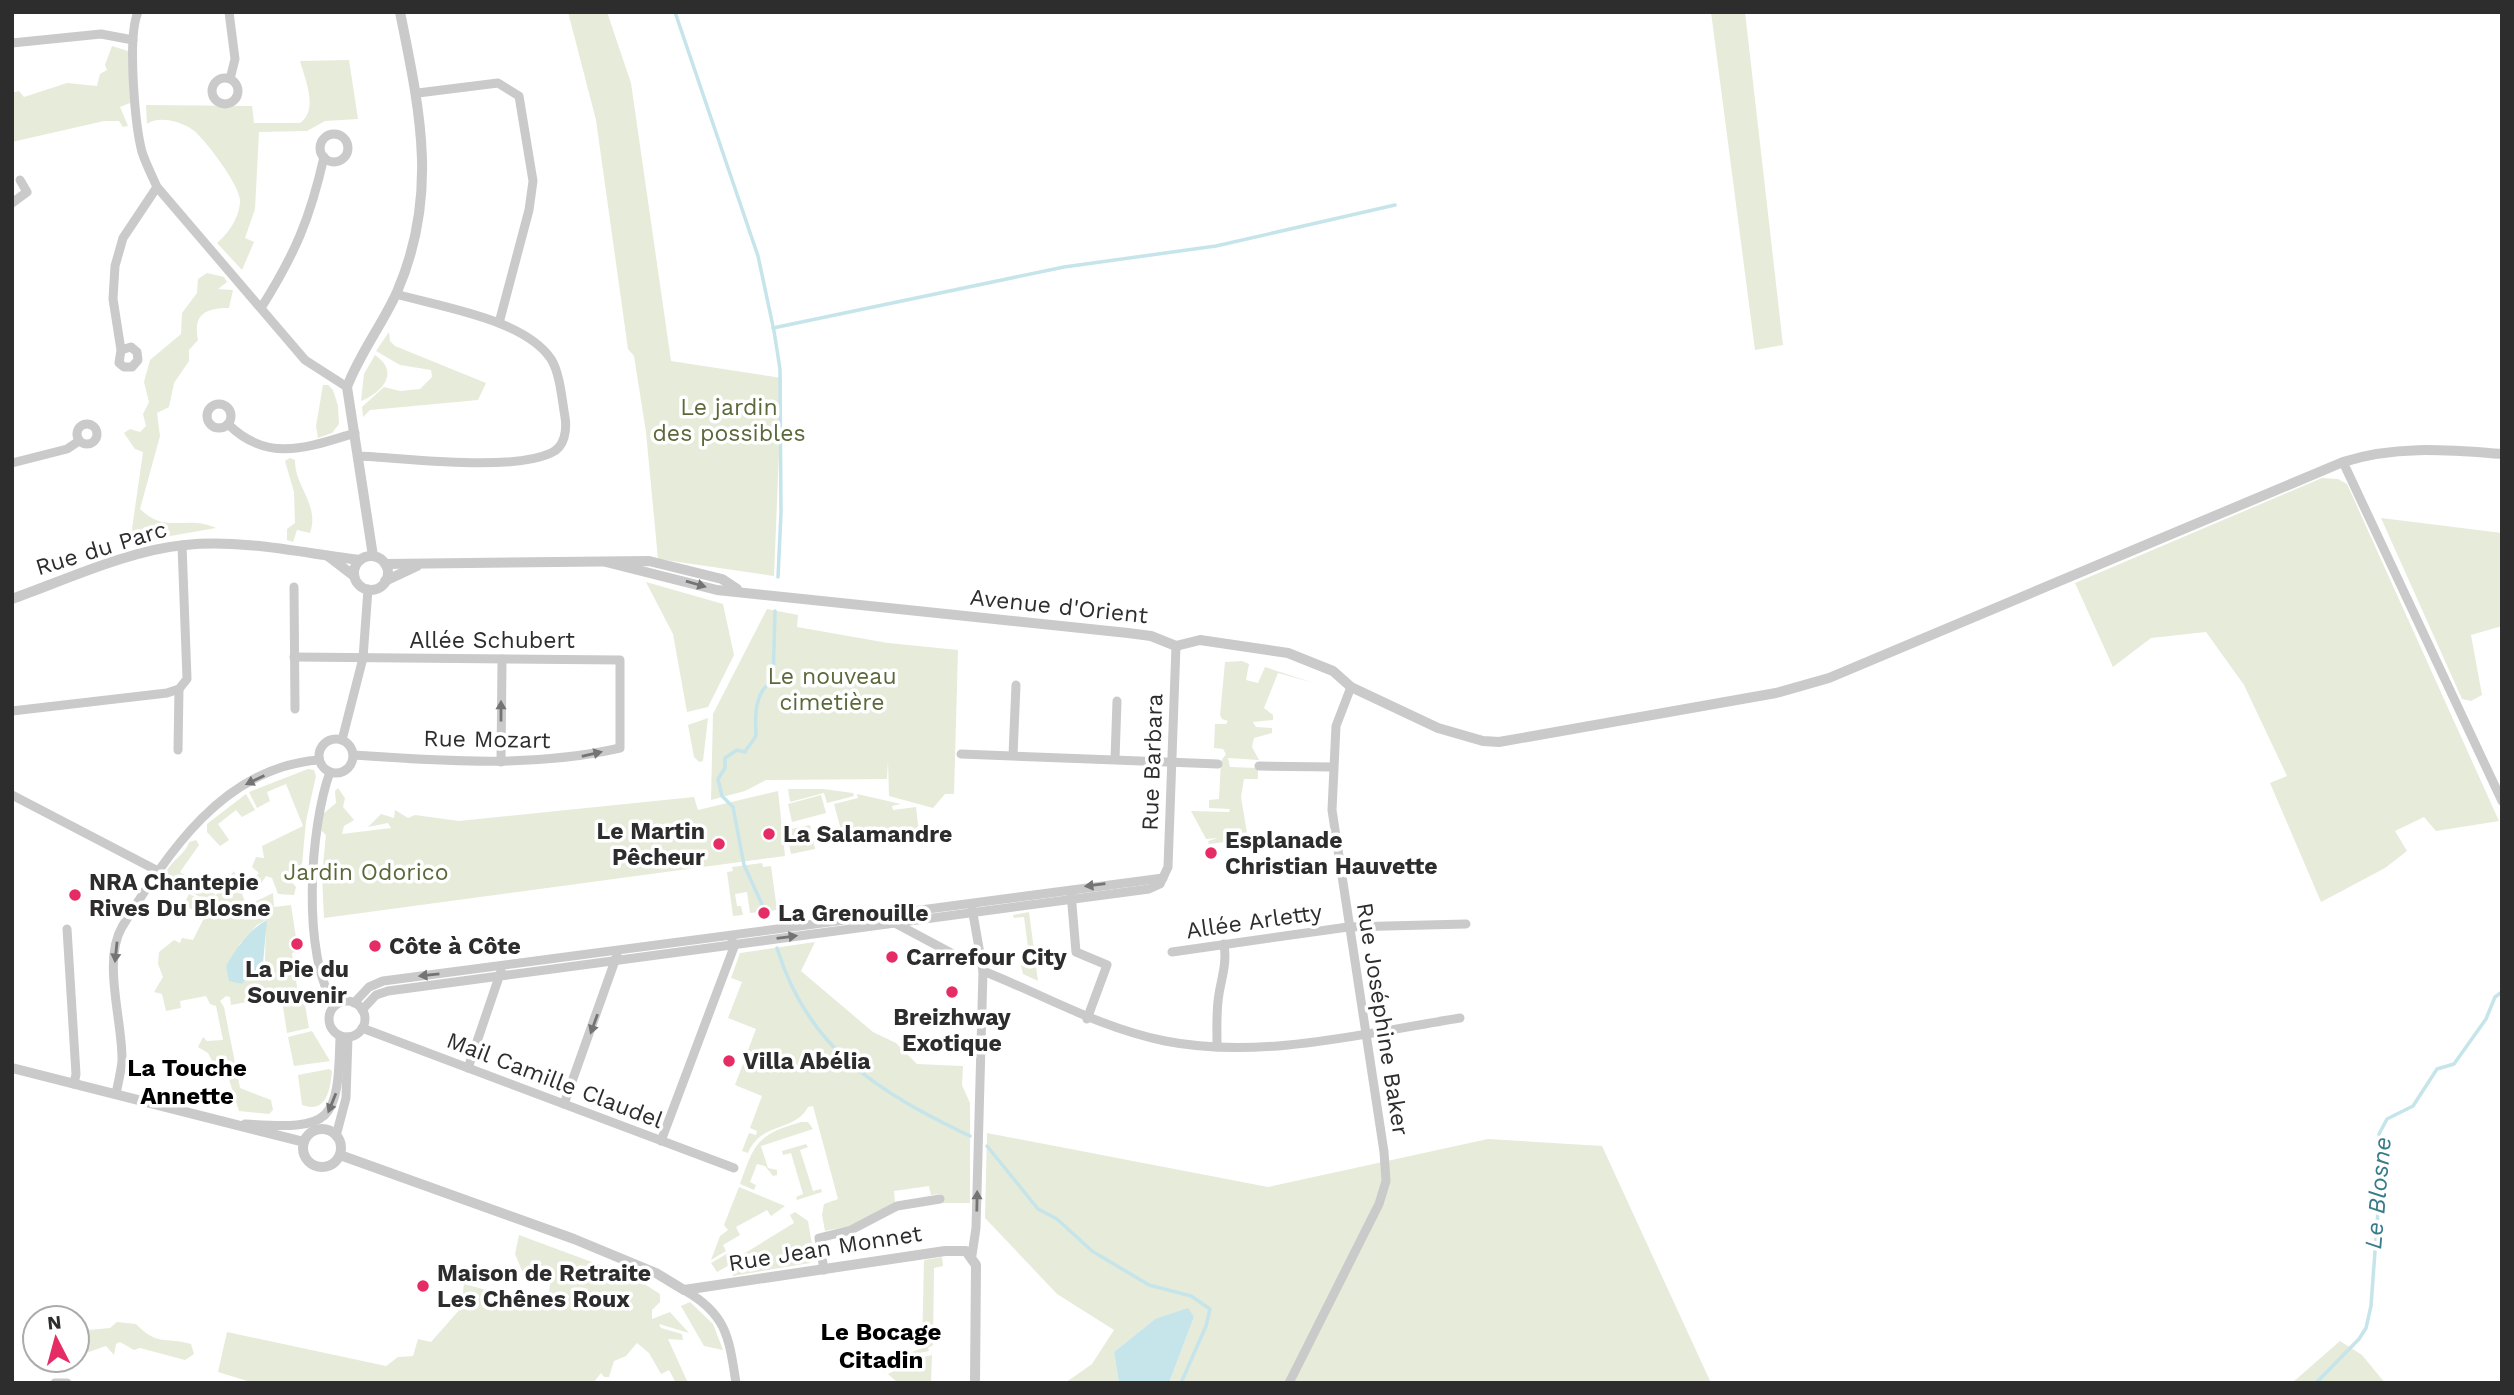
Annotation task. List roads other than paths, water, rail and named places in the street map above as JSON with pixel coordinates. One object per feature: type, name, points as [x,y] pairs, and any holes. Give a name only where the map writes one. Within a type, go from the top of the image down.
[{"type":"street","points":[[138,12],[132,40],[142,152],[157,187],[305,360],[347,387]]},
{"type":"street","points":[[229,12],[235,59],[230,79]]},
{"type":"street","points":[[400,12],[418,93],[424,156],[421,206],[412,251],[396,294],[357,362],[347,387],[373,556],[385,564],[418,566]]},
{"type":"street","points":[[12,43],[101,34],[132,40]]},
{"type":"street","points":[[418,93],[498,83],[519,96],[533,181],[529,210],[499,323]]},
{"type":"street","points":[[261,308],[292,259],[309,219],[324,157]]},
{"type":"street","points":[[12,203],[27,192],[20,180]]},
{"type":"street","points":[[121,350],[113,299],[115,266],[123,238],[157,187]]},
{"type":"street","points":[[359,456],[496,463],[551,453],[560,446],[566,432],[552,361],[532,339],[499,323],[396,294]]},
{"type":"street","points":[[228,424],[237,434],[288,451],[355,433]]},
{"type":"street","points":[[12,463],[67,449],[79,441]]},
{"type":"street","name":"Avenue d'Orient","points":[[418,566],[606,562],[717,590],[740,590],[1151,636],[1175,646],[1200,640],[1266,648],[1322,666],[1352,687],[1438,729],[1483,741],[1518,740],[1776,693],[1829,678],[2343,462],[2371,453],[2406,449],[2502,454]]},
{"type":"street","points":[[2343,462],[2502,801]]},
{"type":"street","name":"Rue du Parc","points":[[12,599],[134,557],[183,545],[237,544],[360,560]]},
{"type":"street","points":[[12,711],[167,693],[179,689],[187,679],[183,545]]},
{"type":"street","points":[[328,556],[368,589],[378,588],[385,581],[418,566]]},
{"type":"street","points":[[354,576],[360,560],[373,556]]},
{"type":"street","points":[[385,564],[388,573],[385,581]]},
{"type":"street","points":[[294,587],[295,709]]},
{"type":"street","points":[[342,740],[363,658],[368,589]]},
{"type":"street","name":"Rue Barbara","points":[[1071,893],[1163,878],[1168,867],[1175,646]]},
{"type":"street","name":"Allée Schubert","points":[[294,657],[620,660],[620,748]]},
{"type":"street","points":[[501,762],[502,659]]},
{"type":"street","points":[[1013,755],[1016,685]]},
{"type":"street","name":"Rue Joséphine Baker","points":[[1289,1383],[1379,1204],[1385,1181],[1384,1152],[1332,810],[1336,726],[1352,687]]},
{"type":"street","points":[[178,750],[179,689]]},
{"type":"street","points":[[1115,759],[1117,701]]},
{"type":"street","points":[[342,740],[353,755],[346,770],[330,772],[319,760],[320,750],[327,742],[342,740]]},
{"type":"street","name":"Rue Mozart","points":[[353,755],[501,762],[576,758],[620,748]]},
{"type":"street","points":[[961,754],[1218,764]]},
{"type":"street","points":[[116,1094],[122,1062],[114,962],[118,934],[158,871],[194,825],[228,795],[272,772],[298,763],[319,760]]},
{"type":"street","points":[[1259,765],[1332,767]]},
{"type":"street","points":[[330,772],[319,806],[313,870],[320,979],[335,1005]]},
{"type":"street","points":[[12,795],[158,871]]},
{"type":"street","points":[[344,1036],[362,1028],[362,1010],[376,995],[388,991],[501,971],[732,939],[885,914],[1071,893]]},
{"type":"street","points":[[732,939],[893,923],[1071,893]]},
{"type":"street","points":[[1071,893],[1076,952],[1107,965],[1087,1019]]},
{"type":"street","points":[[968,903],[975,911],[983,966],[976,1228],[972,1255],[976,1273],[975,1383]]},
{"type":"street","points":[[885,914],[893,923],[1087,1019],[1168,1042],[1270,1046],[1460,1018]]},
{"type":"street","name":"Allée Arletty","points":[[1172,952],[1348,927],[1466,924]]},
{"type":"street","points":[[67,929],[76,1074],[74,1084]]},
{"type":"street","points":[[661,1141],[732,939]]},
{"type":"street","points":[[1217,1045],[1219,992],[1224,979],[1226,958],[1224,944]]},
{"type":"street","points":[[564,1104],[617,955]]},
{"type":"street","points":[[354,1003],[369,987],[383,981],[501,971]]},
{"type":"street","points":[[468,1068],[501,971]]},
{"type":"street","points":[[344,1036],[332,1029],[329,1019],[335,1005],[344,1001],[354,1003],[362,1010]]},
{"type":"street","name":"Mail Camille Claudel","points":[[362,1028],[734,1168]]},
{"type":"street","points":[[239,1124],[296,1125],[313,1123],[327,1116],[337,1095],[344,1036]]},
{"type":"street","points":[[336,1136],[346,1098],[344,1036]]},
{"type":"street","points":[[15,1069],[304,1142]]},
{"type":"street","points":[[318,1130],[328,1130],[336,1136],[341,1143],[340,1155],[330,1166],[316,1166],[304,1154],[304,1142],[318,1130]]},
{"type":"street","points":[[340,1155],[565,1235],[656,1273],[701,1300],[725,1328],[736,1383]]},
{"type":"street","points":[[824,1270],[819,1237],[851,1230],[897,1206],[940,1199]]},
{"type":"street","name":"Rue Jean Monnet","points":[[684,1290],[953,1250],[972,1255]]},
{"type":"street","points":[[55,1383],[67,1383]]},
{"type":"water","points":[[267,920],[262,974],[250,974],[242,984],[229,981],[226,966],[249,934]]},
{"type":"water","points":[[1188,1308],[1194,1317],[1169,1383],[1119,1383],[1114,1352],[1155,1319]]},
{"type":"waterway","points":[[675,12],[758,256],[774,331],[780,369],[781,513],[778,577]]},
{"type":"waterway","points":[[773,328],[1064,267],[1216,246],[1395,205]]},
{"type":"waterway","points":[[765,911],[744,865],[733,807],[722,796],[718,779],[725,768],[725,758],[737,750],[745,752],[756,736],[759,698],[762,691],[773,681],[775,611]]},
{"type":"waterway","points":[[777,948],[790,984],[807,1014],[851,1064],[906,1102],[970,1136]]},
{"type":"waterway","name":"Le Blosne","points":[[2316,1383],[2359,1339],[2366,1328],[2371,1306],[2382,1156],[2379,1134],[2387,1119],[2413,1106],[2437,1069],[2454,1064],[2486,1019],[2495,997],[2502,992]]},
{"type":"waterway","points":[[987,1146],[1038,1209],[1057,1219],[1092,1251],[1149,1285],[1191,1296],[1210,1309],[1206,1326],[1181,1383]]},
{"type":"place","name":"La Salamandre","points":[[769,834]]},
{"type":"place","name":"Le Martin Pêcheur","points":[[719,844]]},
{"type":"place","name":"Esplanade Christian Hauvette","points":[[1211,853]]},
{"type":"place","name":"NRA Chantepie Rives Du Blosne","points":[[75,895]]},
{"type":"place","name":"La Grenouille","points":[[764,913]]},
{"type":"place","name":"La Pie du Souvenir","points":[[297,944]]},
{"type":"place","name":"Côte à Côte","points":[[375,946]]},
{"type":"place","name":"Carrefour City","points":[[892,957]]},
{"type":"place","name":"Breizhway Exotique","points":[[952,992]]},
{"type":"place","name":"Villa Abélia","points":[[729,1061]]},
{"type":"place","name":"Maison de Retraite Les Chênes Roux","points":[[423,1286]]},
{"type":"district","name":"La Touche Annette","points":[[187,1082]]},
{"type":"district","name":"Le Bocage Citadin","points":[[881,1346]]},
{"type":"park label","name":"Le jardin des possibles","points":[[729,420]]},
{"type":"park label","name":"Le nouveau cimetière","points":[[832,689]]},
{"type":"park label","name":"Jardin Odorico","points":[[366,872]]}]
